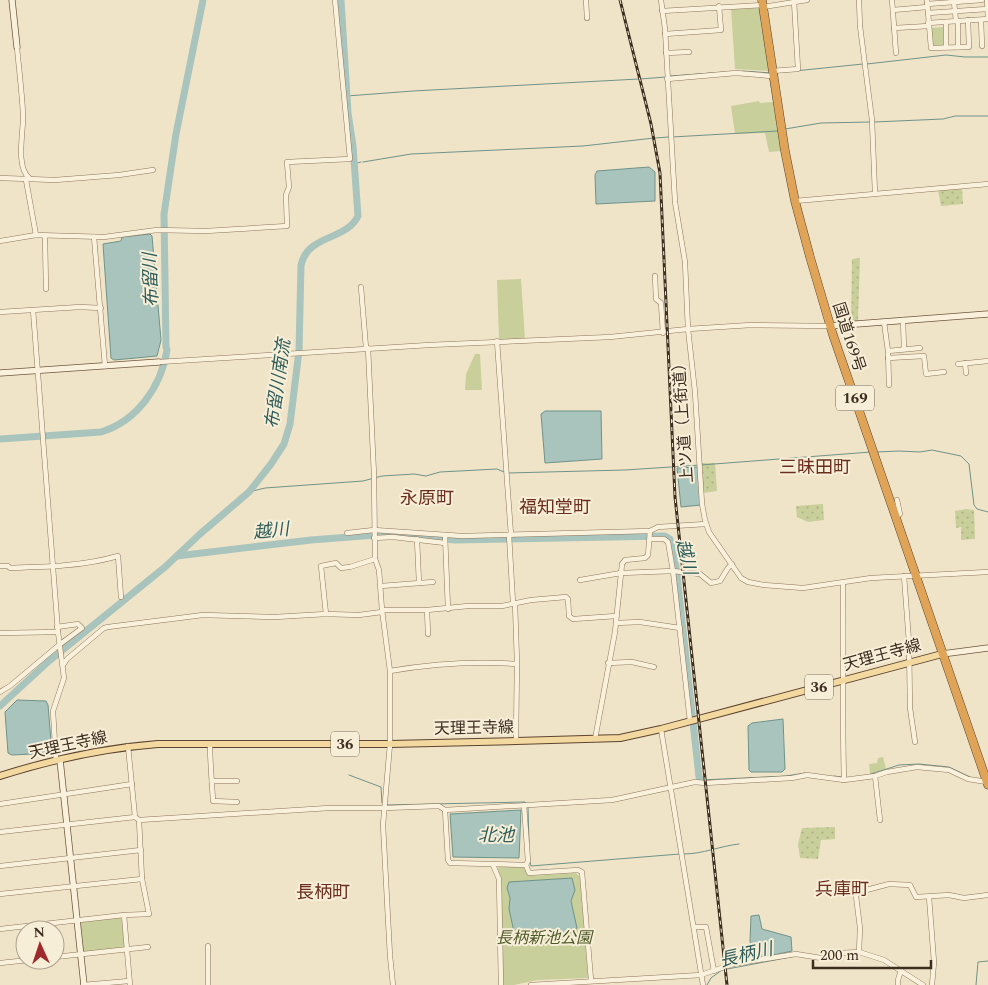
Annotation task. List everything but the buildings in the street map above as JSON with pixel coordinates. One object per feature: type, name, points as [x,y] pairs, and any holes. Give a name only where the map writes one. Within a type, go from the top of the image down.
[{"type":"highway","name":"国道169号","points":[[762,4],[795,202],[830,326],[987,784]]},
{"type":"main road","name":"天理王寺線","points":[[0,776],[128,746],[158,744],[390,744],[626,737],[942,654]]},
{"type":"street","points":[[12,0],[24,117],[21,149],[25,174],[30,178]]},
{"type":"street","points":[[0,241],[36,235],[45,237],[94,237],[157,230],[206,231],[287,226],[286,195],[289,187],[287,162],[350,160],[336,0]]},
{"type":"street","points":[[586,0],[587,18]]},
{"type":"street","name":"上ツ道（上街道）","points":[[660,0],[665,34],[675,203],[686,262],[688,329],[695,392],[702,504],[709,532],[741,578],[748,582],[764,585],[803,588],[871,578],[988,572]]},
{"type":"street","points":[[662,11],[807,0]]},
{"type":"street","points":[[859,0],[860,26],[872,120],[875,193]]},
{"type":"street","points":[[892,0],[896,53]]},
{"type":"street","points":[[893,10],[927,4],[982,0]]},
{"type":"street","points":[[894,28],[988,19],[987,0]]},
{"type":"street","points":[[667,79],[736,73],[772,73],[798,69],[794,1]]},
{"type":"street","points":[[952,2],[957,21],[958,47]]},
{"type":"street","points":[[927,4],[930,48],[969,47],[968,20]]},
{"type":"street","points":[[665,34],[721,30],[720,6]]},
{"type":"street","points":[[928,14],[987,9]]},
{"type":"street","points":[[981,20],[982,46]]},
{"type":"street","points":[[946,22],[946,47]]},
{"type":"street","points":[[666,53],[689,52]]},
{"type":"street","points":[[0,178],[55,180],[118,176],[153,170]]},
{"type":"street","points":[[30,178],[26,180],[36,235]]},
{"type":"street","points":[[795,202],[875,193],[988,184]]},
{"type":"street","points":[[45,237],[46,289]]},
{"type":"street","points":[[94,237],[105,366]]},
{"type":"street","points":[[655,276],[656,300],[661,303],[663,333]]},
{"type":"street","points":[[361,287],[367,348],[374,474],[375,559],[379,570],[390,671],[390,744],[383,825],[393,985]]},
{"type":"street","points":[[0,312],[80,307],[101,308]]},
{"type":"street","points":[[34,310],[59,646],[64,678],[61,691],[54,706],[53,717],[64,793],[84,985],[129,983],[124,915]]},
{"type":"street","points":[[0,373],[367,348],[610,337],[751,325],[830,326],[988,314]]},
{"type":"street","points":[[903,320],[904,349]]},
{"type":"street","points":[[884,322],[888,351],[889,385]]},
{"type":"street","points":[[497,341],[514,603],[516,741]]},
{"type":"street","points":[[888,351],[920,348]]},
{"type":"street","points":[[888,358],[924,356],[926,374],[944,372]]},
{"type":"street","points":[[958,364],[988,361]]},
{"type":"street","points":[[966,363],[966,373]]},
{"type":"street","points":[[896,518],[900,514],[897,500]]},
{"type":"street","points":[[347,533],[374,530],[445,535],[510,536],[650,531],[658,527],[706,524]]},
{"type":"street","points":[[595,739],[616,623],[622,564],[625,560],[645,558],[648,555],[650,531]]},
{"type":"street","points":[[418,532],[419,583]]},
{"type":"street","points":[[445,535],[448,609]]},
{"type":"street","points":[[374,538],[393,537],[446,543]]},
{"type":"street","points":[[650,539],[664,539],[668,542],[692,720]]},
{"type":"street","points":[[0,566],[8,566],[10,568],[53,566],[104,560],[118,556],[121,597]]},
{"type":"street","points":[[326,614],[320,566],[336,563],[341,568],[350,567],[375,559]]},
{"type":"street","points":[[580,580],[621,573],[673,572],[700,574],[711,583],[716,583],[722,579],[732,564]]},
{"type":"street","points":[[904,576],[910,708],[915,742]]},
{"type":"street","points":[[380,586],[433,582]]},
{"type":"street","points":[[843,583],[844,780]]},
{"type":"street","points":[[62,663],[108,627],[203,616],[359,615],[382,611],[502,606],[566,597],[568,599],[570,618],[573,620],[616,616]]},
{"type":"street","points":[[427,610],[428,634]]},
{"type":"street","points":[[616,623],[640,622],[680,628]]},
{"type":"street","points":[[0,633],[58,629],[78,624],[82,628],[0,692]]},
{"type":"street","points":[[942,654],[988,648]]},
{"type":"street","points":[[608,663],[632,662],[654,667]]},
{"type":"street","points":[[390,671],[460,663],[516,664]]},
{"type":"street","points":[[661,729],[703,985]]},
{"type":"street","points":[[210,744],[213,801],[237,802]]},
{"type":"street","points":[[0,929],[124,915],[149,914],[142,879],[141,850],[128,746]]},
{"type":"street","points":[[0,832],[137,818],[329,808],[439,806],[445,810],[612,800],[695,782],[792,778],[807,775],[844,780],[917,767],[949,770],[968,779],[987,784]]},
{"type":"street","points":[[875,776],[880,820]]},
{"type":"street","points":[[212,781],[236,781]]},
{"type":"street","points":[[0,804],[132,784]]},
{"type":"street","points":[[524,805],[528,861],[526,865],[529,874],[578,870],[582,872],[591,980]]},
{"type":"street","points":[[445,810],[448,860],[450,863],[526,865]]},
{"type":"street","points":[[0,866],[141,850]]},
{"type":"street","points":[[493,865],[498,879],[501,985]]},
{"type":"street","points":[[0,894],[142,879]]},
{"type":"street","points":[[860,952],[860,928],[856,896],[859,892],[889,884],[903,884],[910,885],[916,897],[949,895],[964,898],[988,895]]},
{"type":"street","points":[[929,897],[934,962],[932,985]]},
{"type":"street","points":[[694,927],[706,927],[714,971]]},
{"type":"street","points":[[208,946],[208,985]]},
{"type":"street","points":[[65,956],[148,947]]},
{"type":"street","points":[[531,985],[701,974],[733,964],[796,954],[821,958],[860,952],[884,960],[923,985]]},
{"type":"street","points":[[0,963],[15,961]]},
{"type":"street","points":[[898,985],[901,970]]},
{"type":"green space","points":[[761,8],[769,71],[735,69],[731,9]]},
{"type":"green space","points":[[944,27],[945,46],[933,47],[930,28]]},
{"type":"green space","points":[[759,101],[760,103],[773,102],[782,151],[769,152],[765,133],[735,134],[731,106]]},
{"type":"green space","points":[[962,188],[963,204],[941,206],[938,190]]},
{"type":"green space","points":[[860,258],[858,321],[851,322],[852,259]]},
{"type":"green space","points":[[521,279],[525,339],[499,340],[497,280]]},
{"type":"green space","points":[[475,354],[480,354],[482,390],[465,390],[466,374]]},
{"type":"green space","points":[[702,463],[715,463],[717,491],[703,493]]},
{"type":"green space","points":[[823,504],[824,520],[808,522],[797,517],[796,506]]},
{"type":"green space","points":[[974,510],[975,539],[961,540],[961,527],[956,528],[955,511]]},
{"type":"green space","points":[[883,757],[886,769],[870,774],[869,764],[877,763],[878,758]]},
{"type":"green space","points":[[835,827],[835,839],[821,840],[818,859],[800,858],[798,844],[802,828]]},
{"type":"green space","name":"長柄新池公園","points":[[499,866],[523,867],[529,876],[576,873],[580,877],[588,978],[538,980],[514,985],[503,985],[502,910]]},
{"type":"green space","points":[[121,916],[124,949],[88,953],[83,950],[79,921]]},
{"type":"water","points":[[649,167],[655,172],[655,201],[596,204],[595,175],[597,171]]},
{"type":"water","points":[[150,234],[152,236],[161,340],[157,356],[114,360],[111,358],[103,244],[121,241],[122,237]]},
{"type":"water","points":[[545,411],[601,411],[602,459],[545,463],[541,414]]},
{"type":"water","points":[[698,467],[701,505],[681,507],[677,468]]},
{"type":"water","points":[[17,700],[46,701],[48,705],[52,753],[12,755],[8,753],[5,712]]},
{"type":"water","points":[[783,719],[785,769],[782,772],[751,772],[749,770],[748,726],[752,723]]},
{"type":"water","name":"北池","points":[[521,810],[519,858],[453,857],[450,814]]},
{"type":"water","points":[[572,878],[575,890],[571,901],[577,928],[566,935],[548,932],[526,934],[514,932],[509,909],[510,898],[507,888],[509,882]]},
{"type":"water","points":[[759,915],[762,929],[791,937],[792,951],[754,959],[752,957],[750,941],[751,916]]},
{"type":"waterway","name":"布留川","points":[[0,439],[101,432],[114,427],[136,411],[145,401],[159,377],[167,350],[164,214],[176,134],[203,0]]},
{"type":"waterway","name":"布留川南流","points":[[0,706],[49,661],[165,567],[249,492],[284,444],[290,424],[299,351],[301,265],[305,255],[311,248],[319,242],[345,230],[358,216],[353,146],[348,113],[341,0]]},
{"type":"waterway","points":[[867,64],[946,55],[988,57]]},
{"type":"waterway","points":[[775,73],[863,64]]},
{"type":"waterway","points":[[743,71],[771,73]]},
{"type":"waterway","points":[[670,76],[726,72]]},
{"type":"waterway","points":[[640,79],[666,77]]},
{"type":"waterway","points":[[347,96],[639,79]]},
{"type":"waterway","points":[[770,79],[775,109]]},
{"type":"waterway","points":[[874,122],[943,119],[955,116],[988,116]]},
{"type":"waterway","points":[[785,129],[821,123],[871,122]]},
{"type":"waterway","points":[[672,137],[778,131]]},
{"type":"waterway","points":[[655,138],[669,137]]},
{"type":"waterway","points":[[363,162],[411,154],[583,146],[654,138]]},
{"type":"waterway","points":[[354,164],[361,162]]},
{"type":"waterway","points":[[877,452],[920,452],[932,450],[961,456],[969,464],[974,505],[977,509],[988,512]]},
{"type":"waterway","points":[[508,473],[625,470],[871,452]]},
{"type":"waterway","points":[[249,492],[265,488],[363,481],[382,476],[414,474],[426,476],[440,472],[497,469],[504,472]]},
{"type":"waterway","name":"越川","points":[[177,556],[311,540],[376,535],[417,536],[455,540],[665,536],[670,539],[676,567],[699,777],[701,780]]},
{"type":"waterway","name":"越川","points":[[871,774],[899,765],[919,764],[949,767],[970,777]]},
{"type":"waterway","name":"越川","points":[[701,780],[786,776],[805,773]]},
{"type":"waterway","points":[[349,775],[381,787],[382,803]]},
{"type":"waterway","name":"越川","points":[[834,776],[842,777]]},
{"type":"waterway","points":[[386,805],[526,803]]},
{"type":"waterway","points":[[528,807],[529,843]]},
{"type":"waterway","points":[[684,854],[698,853],[739,844]]},
{"type":"waterway","points":[[530,862],[531,866],[680,854]]},
{"type":"waterway","name":"長柄川","points":[[707,985],[711,978],[722,970],[796,956]]},
{"type":"waterway","name":"長柄川","points":[[976,985],[978,962],[988,961]]},
{"type":"railway","points":[[620,0],[651,124],[660,173],[675,497],[727,985]]},
{"type":"district","name":"三昧田町","points":[[815,467]]},
{"type":"district","name":"永原町","points":[[427,498]]},
{"type":"district","name":"福知堂町","points":[[555,507]]},
{"type":"district","name":"兵庫町","points":[[842,889]]},
{"type":"district","name":"長柄町","points":[[323,892]]}]
